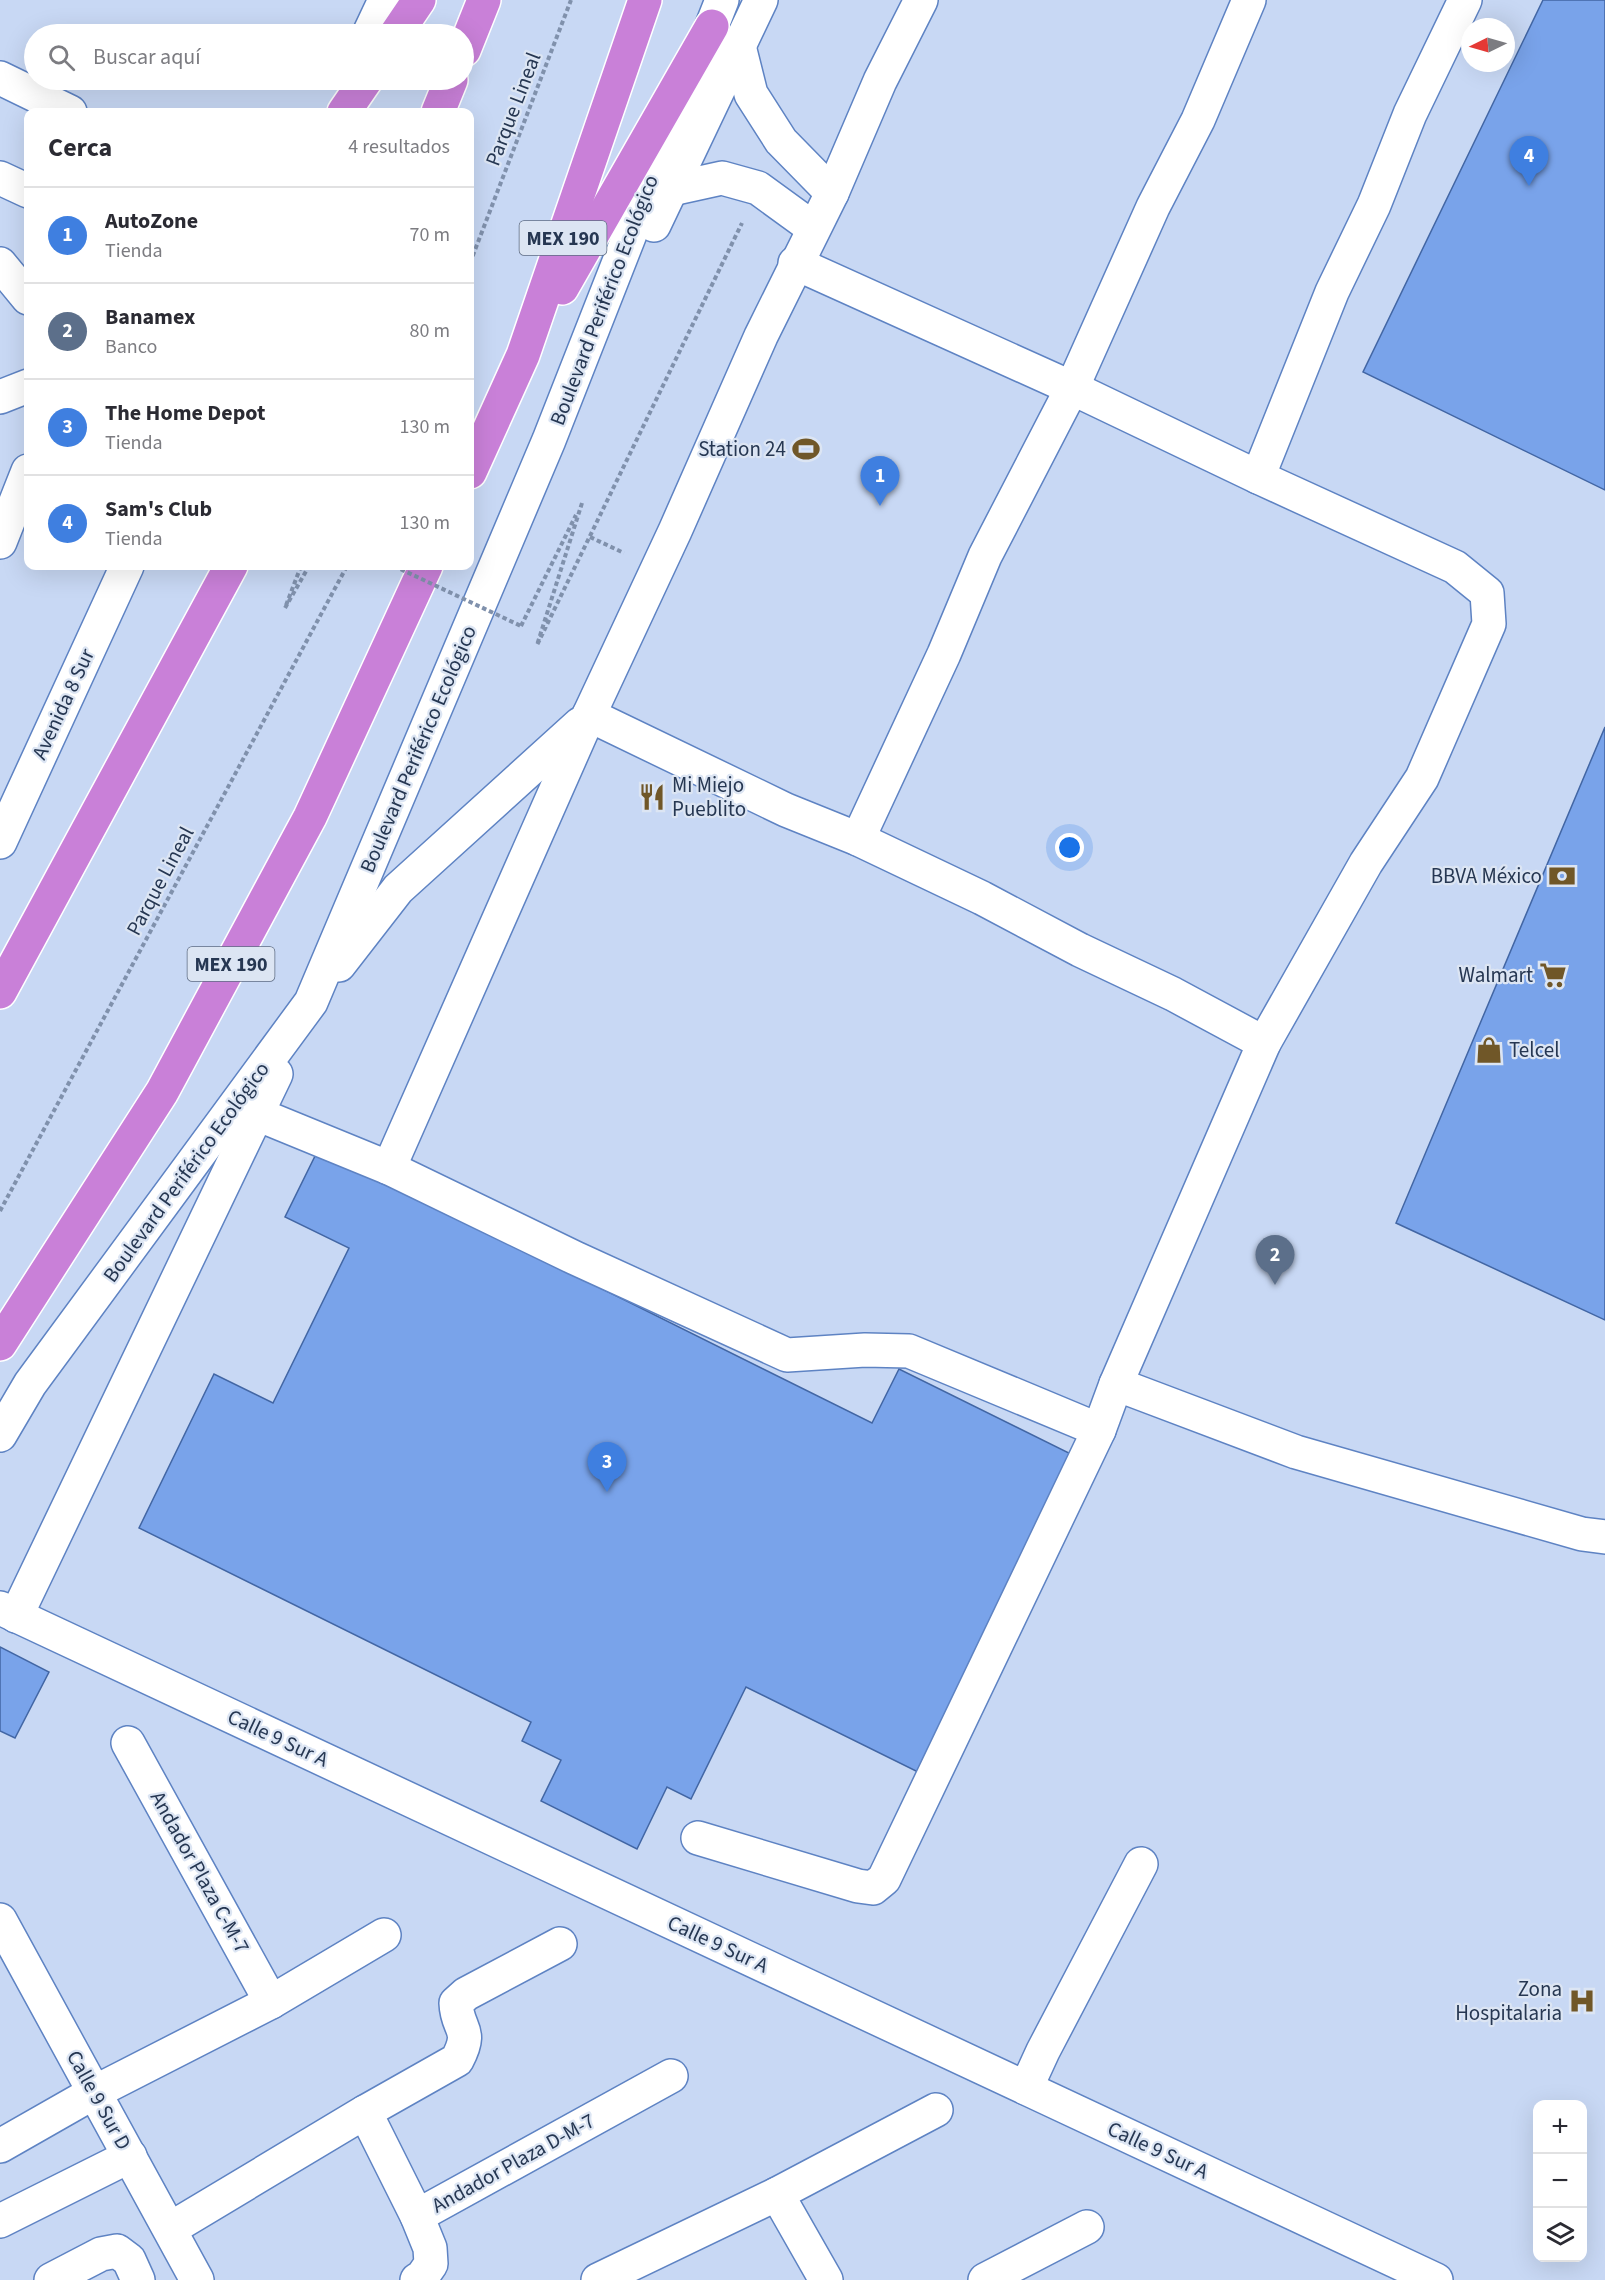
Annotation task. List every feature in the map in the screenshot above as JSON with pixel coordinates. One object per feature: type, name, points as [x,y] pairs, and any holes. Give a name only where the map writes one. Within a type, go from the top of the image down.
[{"type":"highway","points":[[403,24],[419,0]]},
{"type":"highway","points":[[474,25],[484,0]]},
{"type":"highway","name":"MEX 190","points":[[474,463],[523,355],[645,0]]},
{"type":"highway","points":[[523,355],[717,13]]},
{"type":"highway","points":[[347,108],[359,90]]},
{"type":"highway","points":[[440,108],[448,90]]},
{"type":"highway","points":[[0,992],[229,570]]},
{"type":"highway","name":"MEX 190","points":[[0,1344],[162,1092],[310,817],[424,570]]},
{"type":"street","points":[[374,24],[385,0]]},
{"type":"street","points":[[549,440],[672,189],[761,0]]},
{"type":"street","points":[[389,1168],[589,715],[675,531],[761,336],[795,263],[832,193],[880,81],[921,0]]},
{"type":"street","points":[[858,839],[944,654],[985,556],[1072,388],[1153,207],[1198,120],[1249,0]]},
{"type":"street","points":[[1258,477],[1332,292],[1374,205],[1410,114],[1464,0]]},
{"type":"street","name":"Boulevard Periférico Ecológico","points":[[0,1435],[30,1384],[310,1002],[549,440],[717,13]]},
{"type":"street","points":[[739,46],[751,94],[781,141],[832,193]]},
{"type":"street","points":[[0,78],[24,90]]},
{"type":"street","points":[[25,90],[62,108]]},
{"type":"street","points":[[335,108],[343,90]]},
{"type":"street","points":[[0,178],[24,189]]},
{"type":"street","points":[[672,189],[722,178],[758,188],[813,228]]},
{"type":"street","points":[[698,1838],[858,1886],[873,1888],[884,1879],[1099,1430],[1116,1384],[1264,1042],[1365,863],[1422,778],[1489,624],[1486,592],[1455,567],[1258,477],[1072,388],[795,263]]},
{"type":"street","points":[[0,264],[24,293]]},
{"type":"street","points":[[0,397],[24,388]]},
{"type":"street","points":[[0,542],[24,481]]},
{"type":"street","name":"Avenida 8 Sur","points":[[0,842],[125,570]]},
{"type":"street","points":[[589,715],[786,810],[858,839],[982,898],[1264,1042]]},
{"type":"street","points":[[8,1612],[257,1114],[310,1002],[398,888],[589,715]]},
{"type":"street","points":[[257,1114],[389,1168],[575,1257],[787,1354],[865,1350],[909,1351],[1099,1430]]},
{"type":"street","points":[[1116,1384],[1296,1452],[1582,1534],[1605,1537]]},
{"type":"street","name":"Calle 9 Sur A","points":[[8,1612],[1436,2280]]},
{"type":"street","name":"Andador Plaza C-M-7","points":[[129,1743],[271,2002]]},
{"type":"street","points":[[1026,2088],[1141,1864]]},
{"type":"street","name":"Calle 9 Sur D","points":[[0,1920],[197,2280]]},
{"type":"street","points":[[0,2146],[93,2093],[271,2002],[384,1935]]},
{"type":"street","points":[[170,2229],[364,2112],[457,2060],[464,2046],[465,2031],[456,2014],[456,2003],[466,1994],[560,1944]]},
{"type":"street","name":"Andador Plaza D-M-7","points":[[417,2280],[431,2264],[430,2247],[417,2216],[671,2076]]},
{"type":"street","points":[[610,2278],[777,2194],[936,2110]]},
{"type":"street","points":[[364,2112],[417,2216]]},
{"type":"street","points":[[0,2222],[130,2156]]},
{"type":"street","points":[[777,2194],[826,2280]]},
{"type":"street","points":[[985,2280],[1087,2227]]},
{"type":"street","points":[[51,2280],[101,2254],[117,2251],[129,2260],[138,2280]]},
{"type":"path","name":"Parque Lineal","points":[[474,253],[572,0]]},
{"type":"path","points":[[402,570],[521,626],[582,503],[537,645],[758,188]]},
{"type":"path","points":[[299,570],[285,608],[307,570]]},
{"type":"path","name":"Parque Lineal","points":[[0,1211],[345,570]]},
{"type":"building","points":[[1543,0],[1605,0],[1605,490],[1363,372],[1508,72],[1515,72],[1515,58]]},
{"type":"building","name":"Walmart","points":[[1605,727],[1605,1320],[1396,1223]]},
{"type":"building","points":[[319,1148],[872,1423],[899,1369],[1075,1456],[920,1773],[746,1687],[691,1799],[667,1787],[637,1849],[541,1801],[561,1760],[522,1741],[531,1722],[139,1528],[214,1374],[273,1403],[349,1248],[285,1217]]},
{"type":"building","points":[[0,1647],[49,1672],[15,1738],[0,1731]]},
{"type":"place","name":"Sam's Club","points":[[1529,186]]},
{"type":"place","name":"Station 24","points":[[806,449]]},
{"type":"place","name":"AutoZone","points":[[880,506]]},
{"type":"place","name":"Mi Miejo Pueblito","points":[[652,797]]},
{"type":"place","name":"BBVA México","points":[[1562,876]]},
{"type":"place","name":"Walmart","points":[[1553,975]]},
{"type":"place","name":"Telcel","points":[[1489,1050]]},
{"type":"place","name":"Banamex","points":[[1275,1285]]},
{"type":"place","name":"The Home Depot","points":[[607,1492]]},
{"type":"place","name":"Zona Hospitalaria","points":[[1582,2001]]}]
